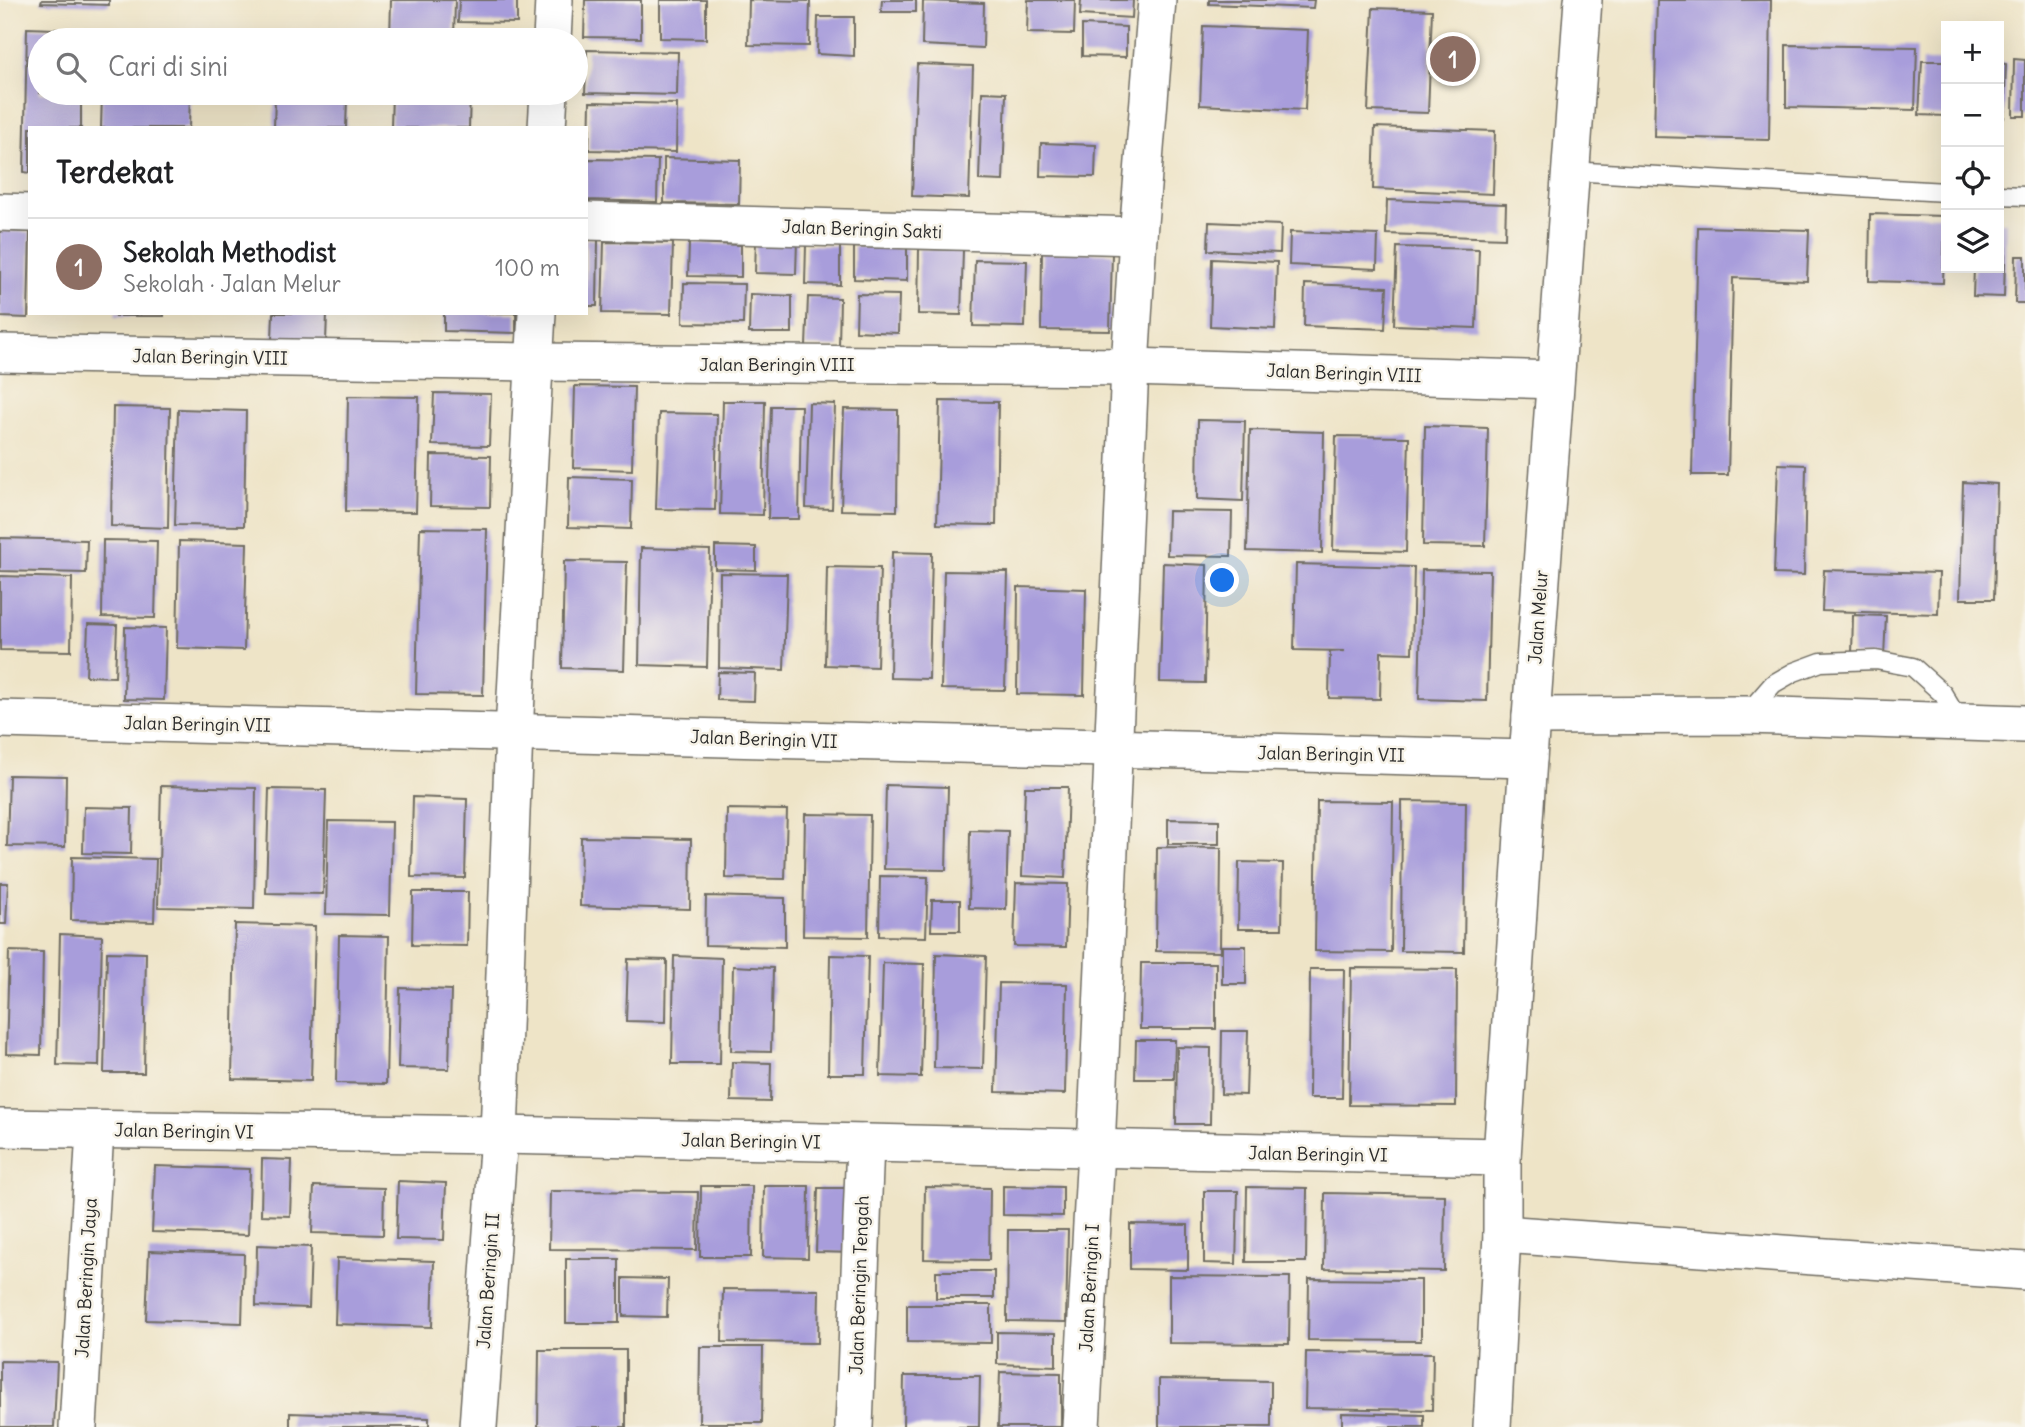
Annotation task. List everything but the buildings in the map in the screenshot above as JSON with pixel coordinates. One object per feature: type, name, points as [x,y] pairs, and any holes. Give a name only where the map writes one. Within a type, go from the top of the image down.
[{"type":"street","points":[[553,28],[554,0]]},
{"type":"street","name":"Jalan Beringin I","points":[[1081,1427],[1096,1150],[1130,367],[1157,0]]},
{"type":"street","name":"Jalan Melur","points":[[1492,1427],[1502,1234],[1502,1157],[1583,0]]},
{"type":"street","points":[[547,126],[548,105]]},
{"type":"street","points":[[0,212],[28,213]]},
{"type":"street","name":"Jalan Beringin Sakti","points":[[588,221],[1138,236]]},
{"type":"street","name":"Jalan Beringin II","points":[[478,1427],[499,1135],[514,732],[537,315]]},
{"type":"street","name":"Jalan Beringin VIII","points":[[0,353],[535,362],[1130,367],[1555,380]]},
{"type":"street","points":[[1531,716],[1746,715],[2025,724]]},
{"type":"street","name":"Jalan Beringin VII","points":[[0,719],[1528,759]]},
{"type":"street","name":"Jalan Beringin VI","points":[[0,1128],[499,1135],[1502,1157]]},
{"type":"street","name":"Jalan Beringin Jaya","points":[[78,1427],[94,1130]]},
{"type":"street","name":"Jalan Beringin Tengah","points":[[854,1427],[865,1143]]},
{"type":"street","points":[[1502,1234],[2025,1270]]},
{"type":"lane","points":[[1569,171],[1941,192]]},
{"type":"lane","points":[[2004,195],[2025,196]]},
{"type":"lane","points":[[1746,715],[1773,684],[1794,671],[1821,662],[1875,660],[1913,667],[1943,694],[1960,723]]},
{"type":"place","name":"Sekolah Methodist","points":[[1453,59]]}]
